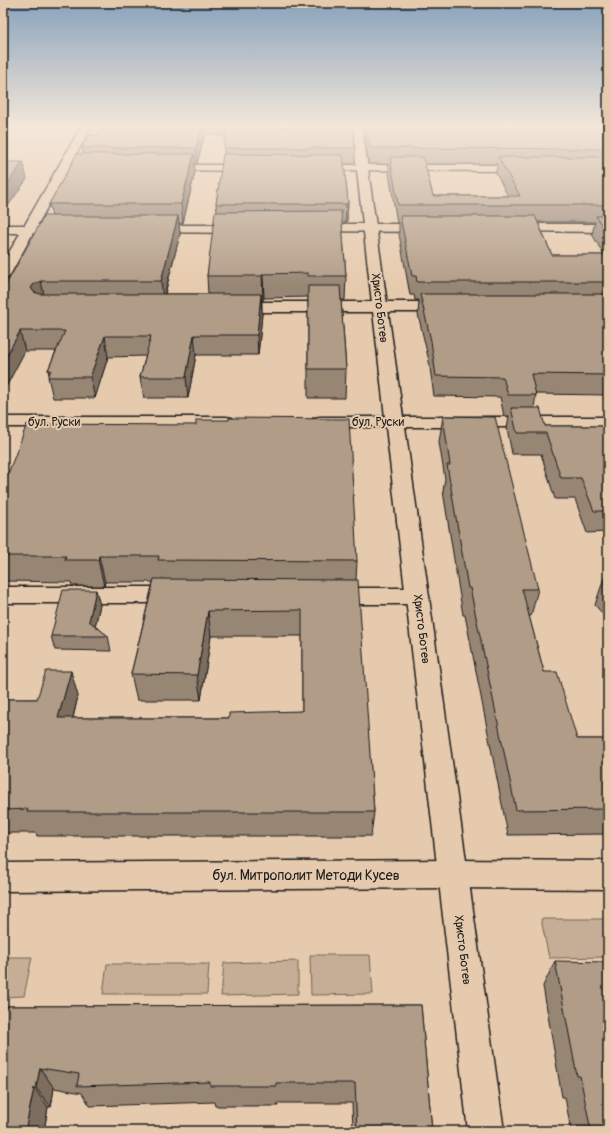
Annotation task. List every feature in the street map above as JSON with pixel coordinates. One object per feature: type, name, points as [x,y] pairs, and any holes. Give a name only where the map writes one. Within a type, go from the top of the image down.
[{"type":"street","points":[[3,275],[56,180]]},
{"type":"street","name":"Христо Ботев","points":[[363,180],[418,596],[486,1131]]},
{"type":"street","points":[[140,229],[258,228]]},
{"type":"street","points":[[298,228],[441,228]]},
{"type":"street","points":[[497,228],[608,228]]},
{"type":"street","points":[[3,229],[76,229]]},
{"type":"street","points":[[219,307],[466,307]]},
{"type":"street","name":"бул. Руски","points":[[3,422],[246,422]]},
{"type":"street","name":"бул. Руски","points":[[301,422],[608,422]]},
{"type":"street","points":[[3,595],[202,596]]},
{"type":"street","points":[[306,596],[418,596]]},
{"type":"street","name":"бул. Митрополит Методи Кусев","points":[[3,877],[454,874],[608,875]]},
{"type":"shaded area","points":[[541,919],[608,919],[608,957],[549,958]]},
{"type":"shaded area","points":[[310,955],[370,955],[373,994],[311,995]]},
{"type":"shaded area","points":[[3,957],[32,957],[24,996],[3,997]]},
{"type":"shaded area","points":[[298,961],[298,994],[221,996],[224,963]]},
{"type":"shaded area","points":[[107,964],[209,964],[207,994],[103,994]]},
{"type":"building","points":[[3,180],[10,180],[3,190]]},
{"type":"building","points":[[62,180],[187,180],[181,204],[49,204]]},
{"type":"building","points":[[219,180],[346,180],[348,202],[346,204],[216,204]]},
{"type":"building","points":[[394,180],[429,180],[433,196],[520,196],[511,180],[608,180],[608,205],[398,205]]},
{"type":"building","points":[[341,211],[346,276],[308,276],[308,273],[263,274],[262,276],[207,276],[215,212]]},
{"type":"building","points":[[44,216],[178,216],[161,281],[41,281],[34,284],[31,288],[34,292],[40,294],[261,294],[257,335],[194,335],[186,377],[140,377],[151,336],[105,336],[90,377],[48,377],[51,370],[48,370],[65,331],[20,331],[3,362],[3,290]]},
{"type":"building","points":[[400,216],[535,216],[552,255],[608,255],[608,282],[417,282],[416,276],[412,276]]},
{"type":"building","points":[[596,216],[608,216],[608,235]]},
{"type":"building","points":[[308,286],[340,286],[346,369],[308,369]]},
{"type":"building","points":[[420,294],[608,294],[608,375],[531,374],[536,395],[508,395],[503,377],[436,376],[431,341]]},
{"type":"building","points":[[511,408],[540,408],[545,426],[608,426],[608,511],[594,511],[581,478],[561,478],[546,433],[517,433]]},
{"type":"building","points":[[443,416],[495,417],[538,589],[522,589],[544,672],[557,672],[577,739],[608,739],[608,809],[516,810],[470,588],[468,588],[447,465],[450,465]]},
{"type":"building","points":[[229,418],[349,419],[357,561],[158,560],[159,556],[99,556],[98,560],[65,560],[66,556],[3,556],[3,487],[27,424],[196,425],[196,420],[229,420]]},
{"type":"building","points":[[154,579],[358,580],[374,812],[27,812],[28,809],[3,810],[3,699],[37,699],[46,671],[71,671],[58,718],[229,718],[229,713],[302,711],[302,610],[208,611],[197,675],[131,674]]},
{"type":"building","points":[[63,590],[96,590],[89,621],[108,636],[51,636]]},
{"type":"building","points":[[555,961],[608,962],[608,1131],[591,1131],[580,1076],[577,1076]]},
{"type":"building","points":[[421,1005],[432,1131],[357,1131],[355,1083],[276,1083],[276,1086],[210,1086],[210,1082],[77,1086],[79,1074],[40,1068],[36,1088],[34,1088],[25,1131],[3,1131],[3,1006]]}]
